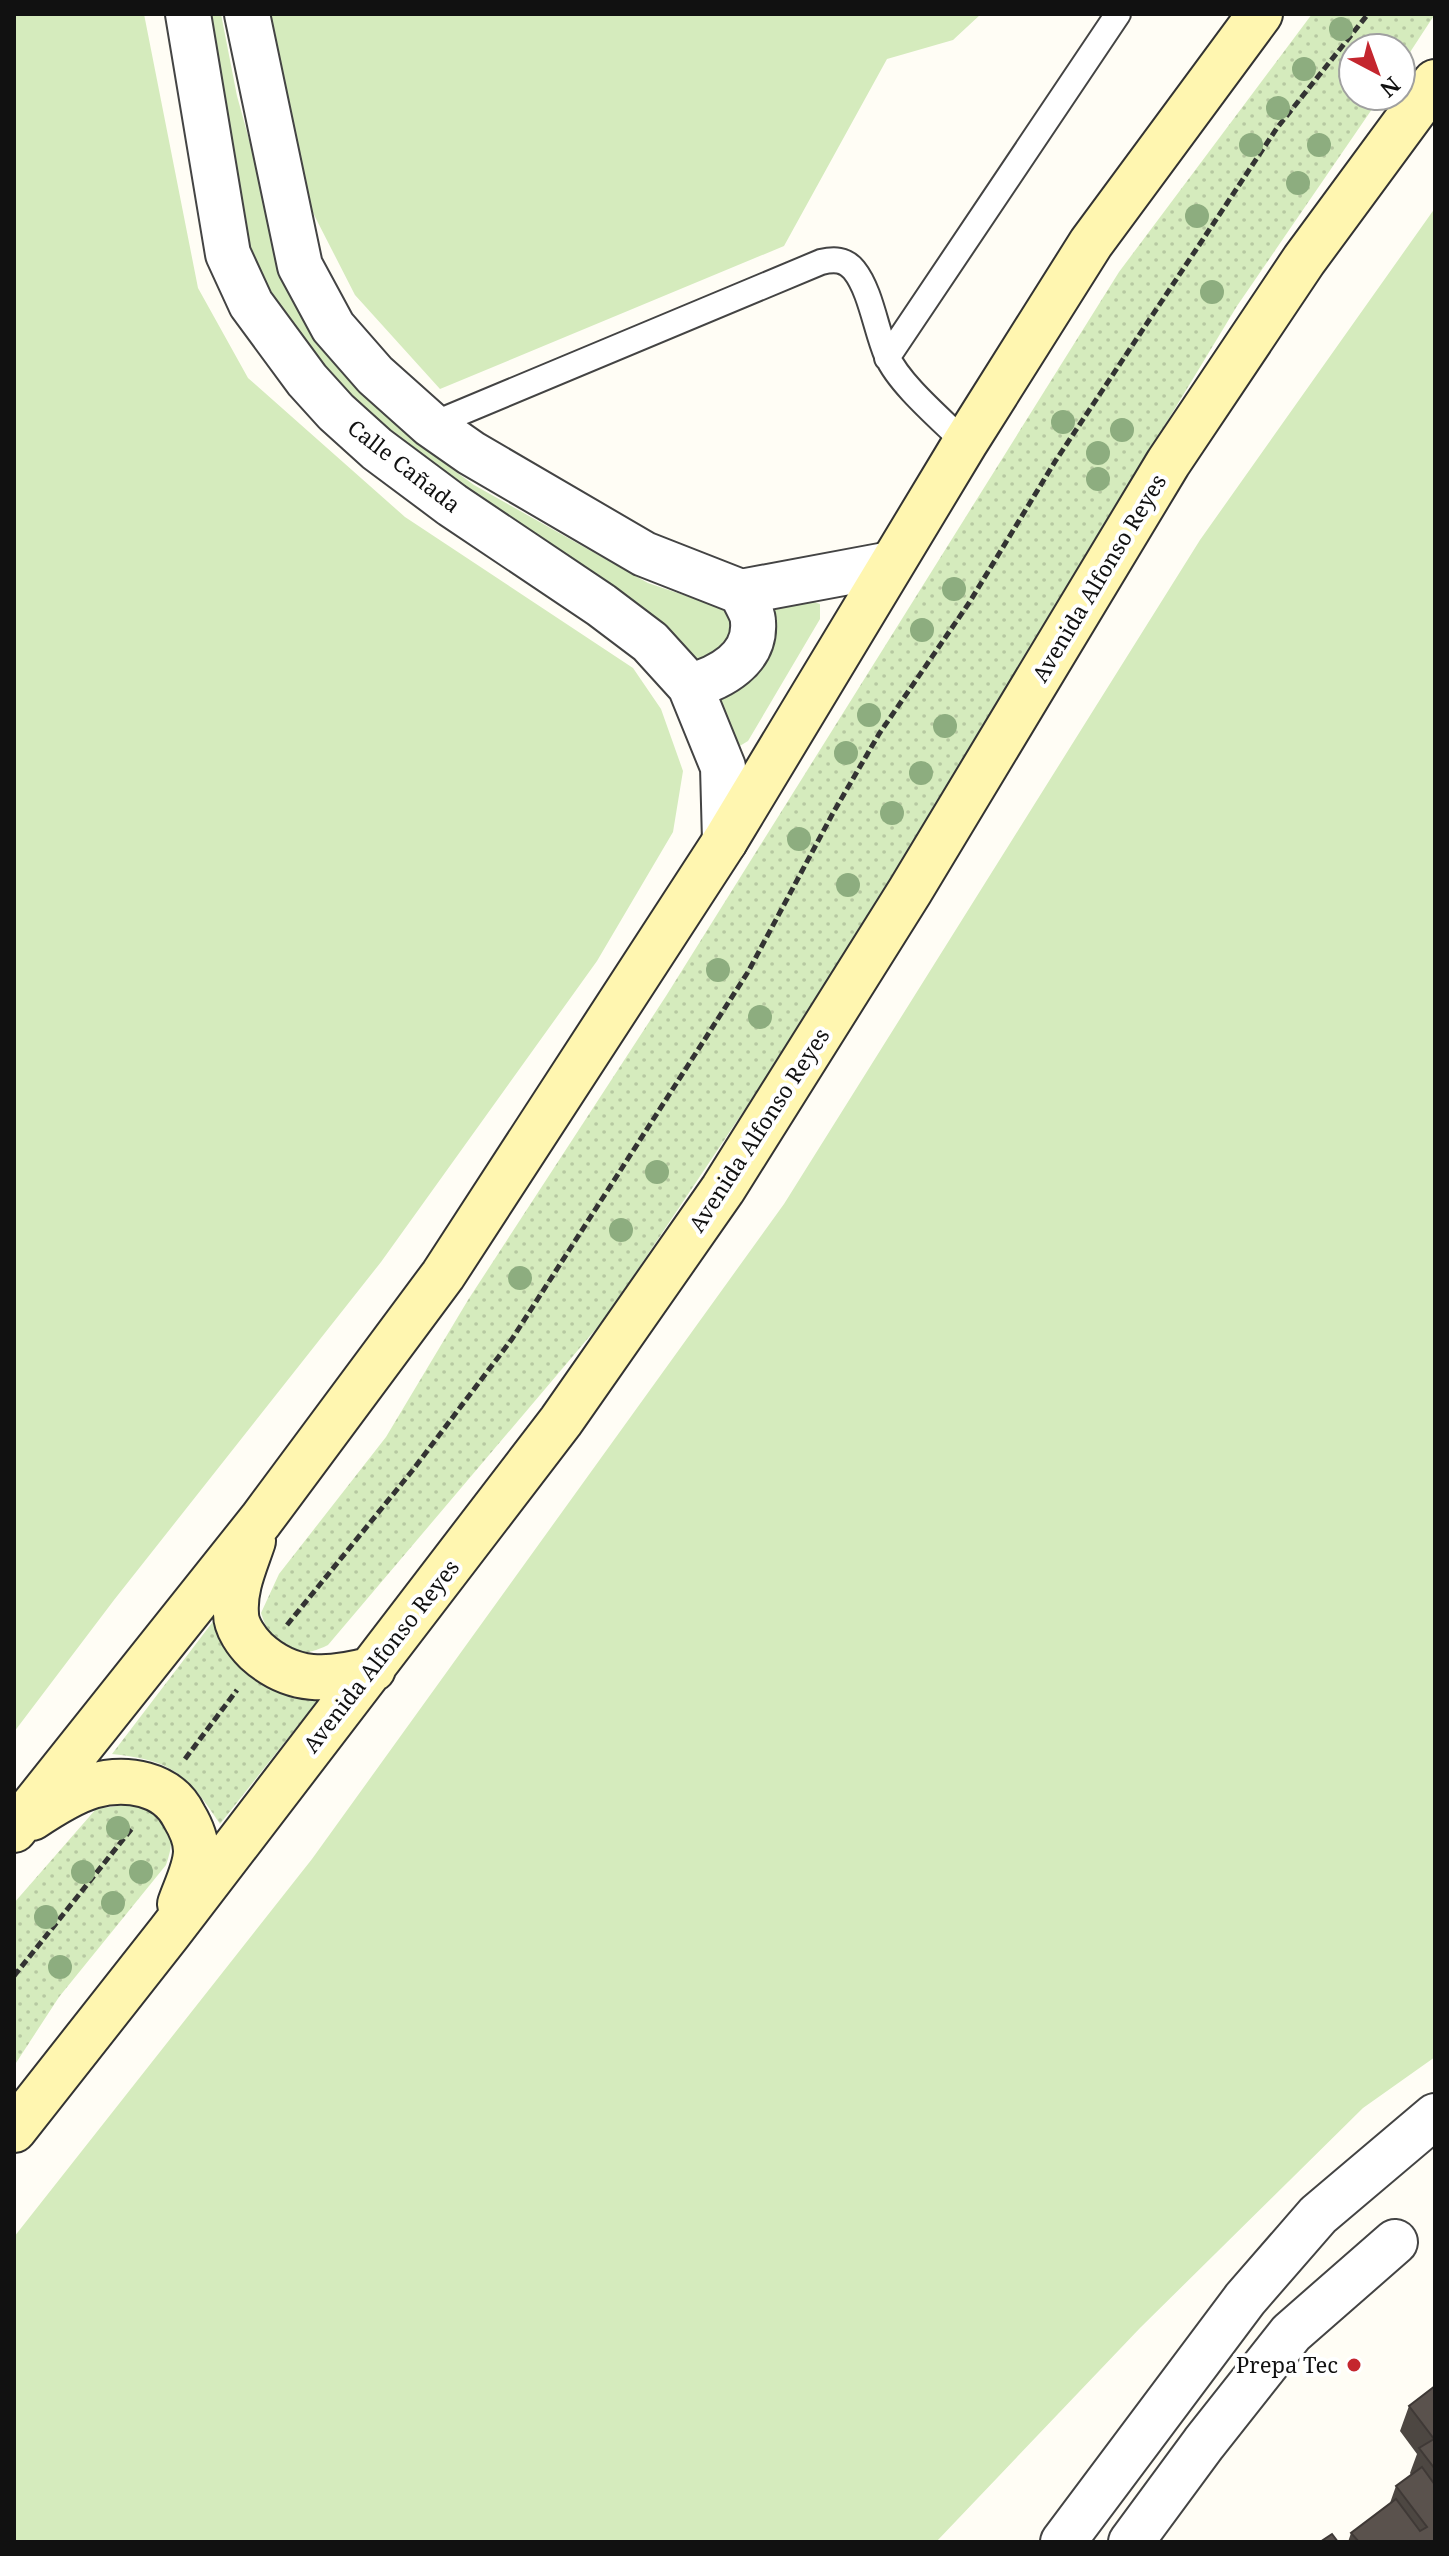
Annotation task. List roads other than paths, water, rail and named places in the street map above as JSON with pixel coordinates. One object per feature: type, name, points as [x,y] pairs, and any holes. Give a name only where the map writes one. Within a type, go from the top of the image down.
[{"type":"main road","points":[[14,1830],[261,1520],[443,1275],[725,841],[965,443],[1091,243],[1260,14]]},
{"type":"main road","name":"Avenida Alfonso Reyes","points":[[14,2130],[373,1669],[561,1421],[723,1189],[910,891],[1168,463],[1304,260],[1435,82]]},
{"type":"main road","points":[[261,1520],[237,1587],[235,1617],[247,1642],[286,1671],[311,1678],[338,1678],[373,1669]]},
{"type":"main road","points":[[14,1830],[49,1807],[93,1786],[138,1782],[162,1790],[181,1808],[196,1852],[169,1933]]},
{"type":"street","name":"Calle Cañada","points":[[188,14],[228,254],[251,304],[336,412],[377,449],[452,505],[601,605],[650,642],[690,686],[723,767],[725,841]]},
{"type":"street","points":[[247,14],[300,266],[333,327],[375,375],[431,425],[482,460],[644,554],[741,592],[891,564]]},
{"type":"street","points":[[690,686],[723,675],[739,661],[751,640],[754,620],[741,592]]},
{"type":"street","points":[[1063,2542],[1245,2299],[1318,2215],[1435,2116]]},
{"type":"street","points":[[1131,2542],[1291,2333],[1395,2242]]},
{"type":"street","points":[[1245,2299],[1291,2333]]},
{"type":"lane","points":[[887,358],[1118,14]]},
{"type":"lane","points":[[431,425],[821,262],[835,259],[849,264],[860,278],[887,358],[900,377],[965,443]]},
{"type":"place","name":"Prepa Tec","points":[[1354,2365]]}]
